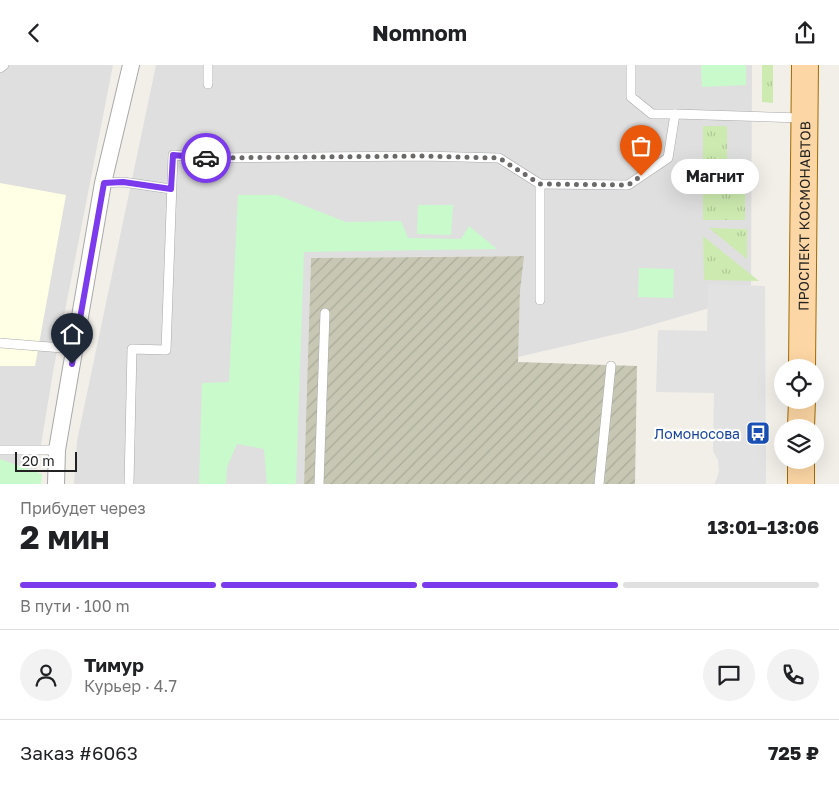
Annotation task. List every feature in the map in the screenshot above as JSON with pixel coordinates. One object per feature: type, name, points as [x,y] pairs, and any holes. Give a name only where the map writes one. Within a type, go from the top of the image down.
[{"type":"main road","name":"ПРОСПЕКТ КОСМОНАВТОВ","points":[[802,359],[805,65]]},
{"type":"main road","points":[[801,469],[801,484]]},
{"type":"street","points":[[56,484],[57,450],[104,183],[131,65]]},
{"type":"lane","points":[[0,68],[4,65]]},
{"type":"lane","points":[[208,65],[208,85]]},
{"type":"lane","points":[[631,65],[631,97],[652,114],[804,118]]},
{"type":"lane","points":[[129,484],[132,349],[166,350],[173,155],[214,158],[424,156],[499,158],[540,184],[628,185],[668,158],[675,115]]},
{"type":"lane","points":[[104,183],[123,182],[171,189]]},
{"type":"lane","points":[[540,184],[540,300]]},
{"type":"lane","points":[[319,484],[325,313]]},
{"type":"lane","points":[[0,343],[75,349]]},
{"type":"lane","points":[[599,484],[611,366]]},
{"type":"lane","points":[[0,449],[57,450]]},
{"type":"shaded area","points":[[0,65],[113,65],[53,372],[37,469],[0,468]]},
{"type":"shaded area","points":[[156,65],[752,65],[751,296],[634,330],[518,357],[523,256],[311,258],[304,484],[74,484],[77,441]]},
{"type":"shaded area","points":[[0,183],[66,195],[35,366],[0,366]]},
{"type":"shaded area","points":[[524,256],[520,291],[518,362],[637,366],[635,484],[304,484],[311,258]]},
{"type":"shaded area","points":[[708,284],[765,286],[766,484],[715,484],[719,471],[718,460],[713,451],[714,393],[656,392],[658,330],[707,331]]},
{"type":"green space","points":[[701,65],[746,65],[746,85],[702,87]]},
{"type":"green space","points":[[762,65],[773,65],[773,103],[762,102]]},
{"type":"green space","points":[[703,126],[727,126],[727,166],[745,166],[745,220],[703,220]]},
{"type":"green space","points":[[238,195],[277,195],[346,222],[401,221],[408,238],[461,239],[469,226],[497,249],[304,252],[296,484],[267,484],[264,449],[237,444],[227,467],[226,484],[199,484],[202,383],[229,382]]},
{"type":"green space","points":[[418,205],[453,205],[451,235],[417,234]]},
{"type":"green space","points":[[709,228],[747,229],[747,259]]},
{"type":"green space","points":[[703,236],[759,281],[704,280]]},
{"type":"green space","points":[[639,268],[674,269],[673,298],[638,297]]},
{"type":"green space","points":[[0,459],[42,474],[41,484],[0,484]]},
{"type":"way so far","points":[[206,158],[424,156],[499,158],[540,184],[628,185],[641,176]]},
{"type":"place","name":"Магнит","points":[[641,176]]},
{"type":"place","name":"Ломоносова","points":[[758,433]]},
{"type":"route","points":[[72,364],[104,183],[123,182],[171,189],[173,155],[206,158]]}]
